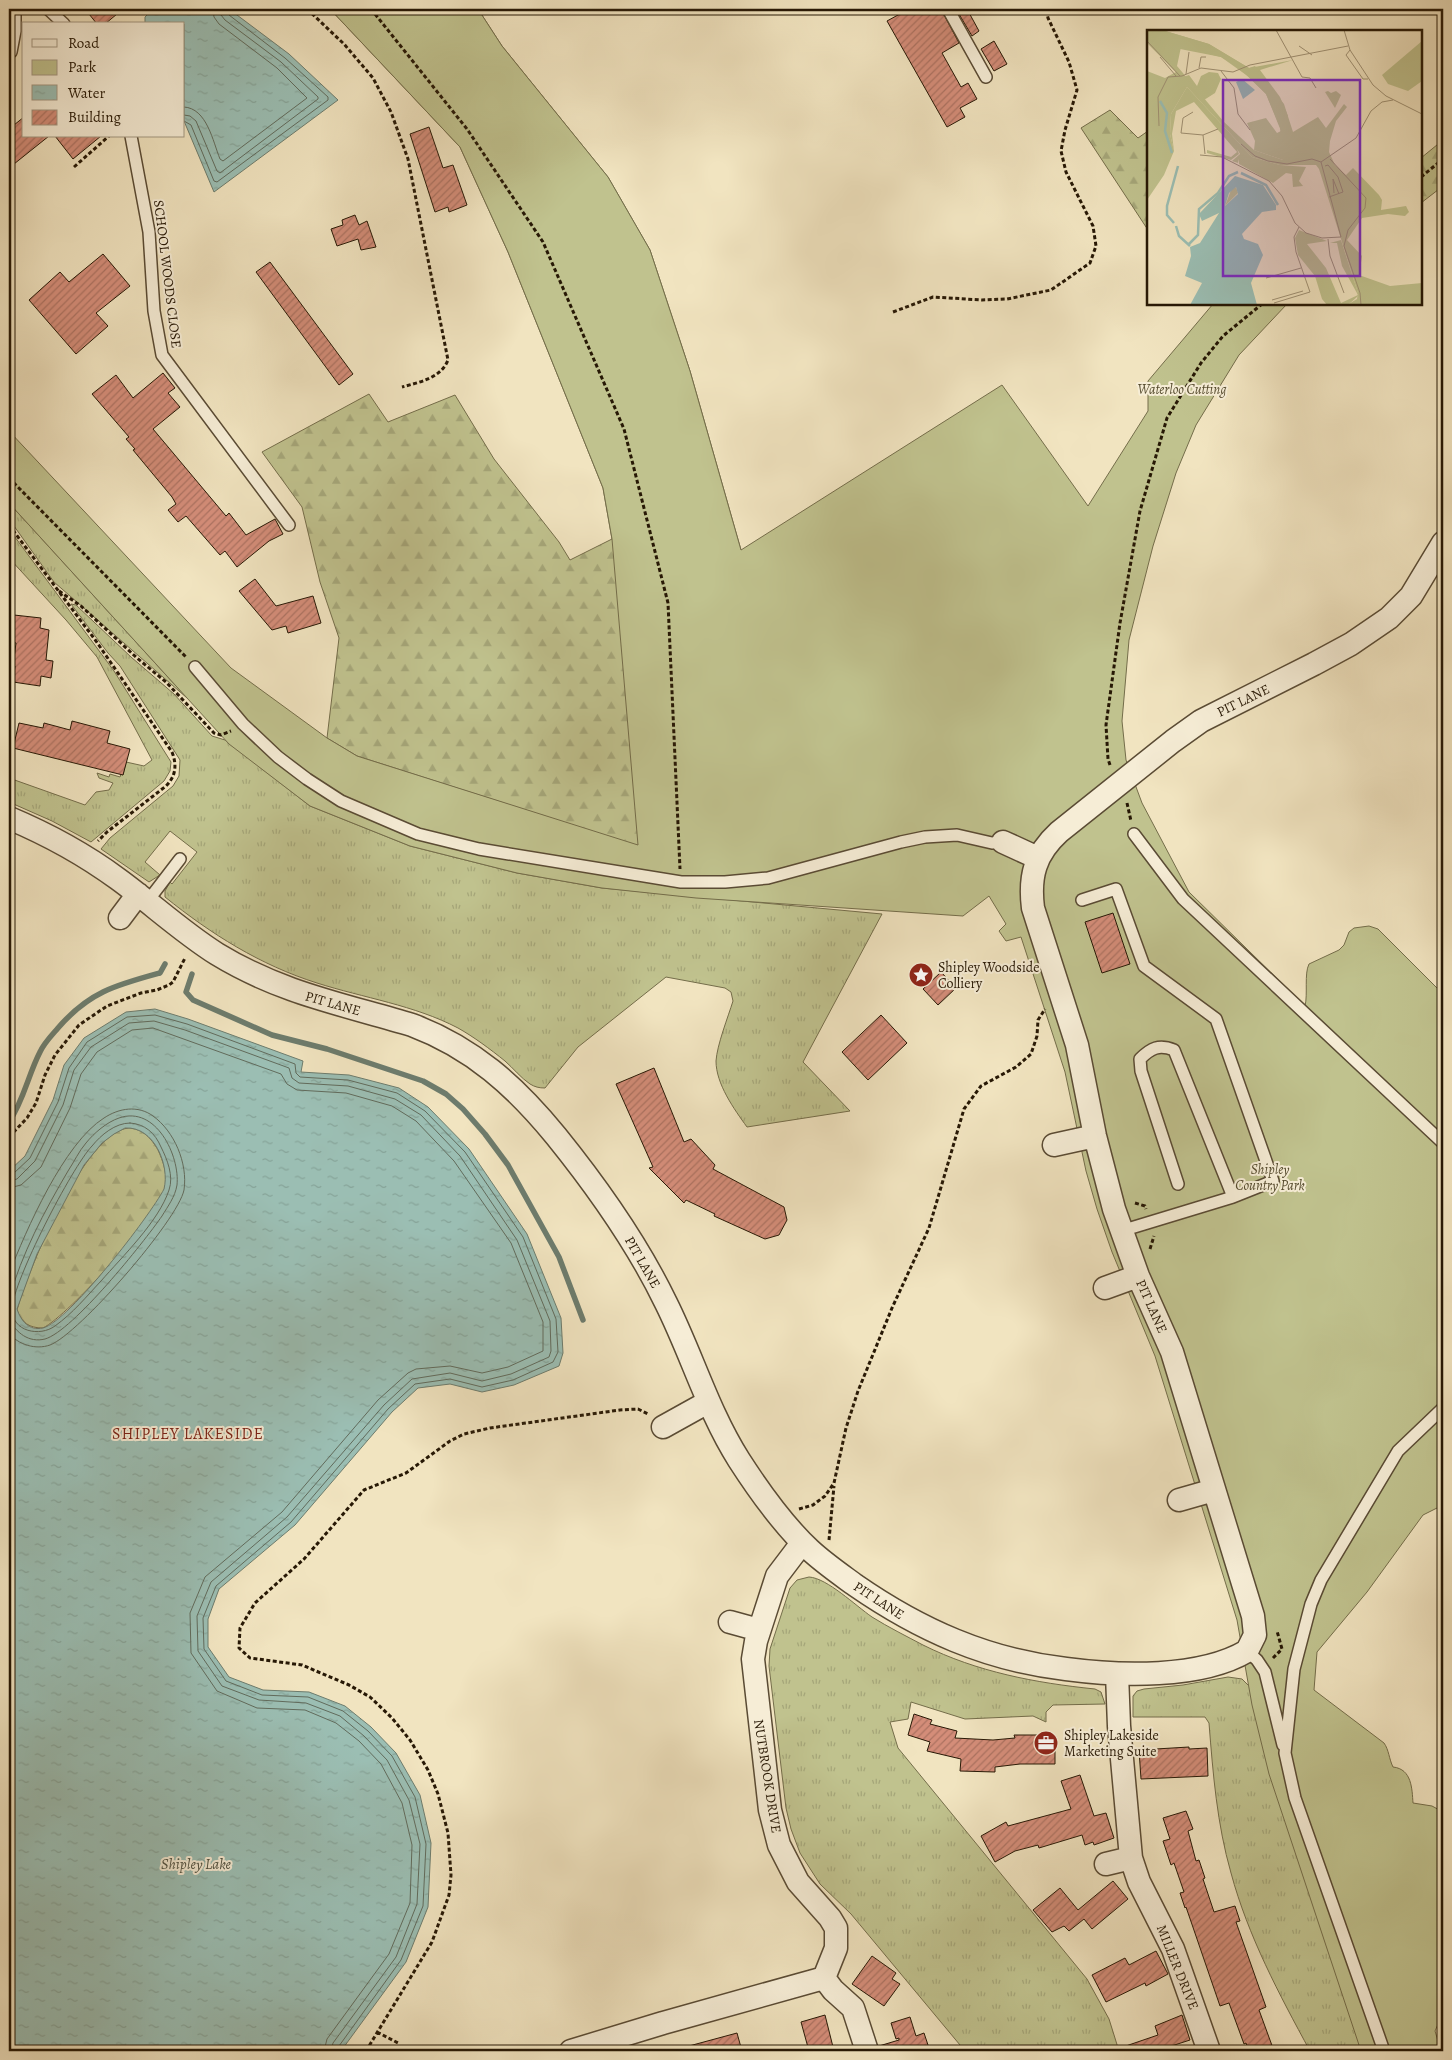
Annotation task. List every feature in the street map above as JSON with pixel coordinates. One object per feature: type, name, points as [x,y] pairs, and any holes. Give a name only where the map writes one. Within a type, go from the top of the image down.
[{"type":"street","name":"PIT LANE","points":[[9,818],[48,836],[86,858],[143,898],[195,939],[230,961],[279,986],[338,1005],[412,1025],[431,1033],[468,1053],[498,1075],[541,1118],[584,1172],[622,1225],[666,1302],[696,1369],[708,1402],[739,1460],[779,1516],[802,1543],[820,1560],[885,1606],[917,1624],[952,1641],[985,1652],[1044,1666],[1117,1674],[1156,1673],[1187,1669],[1226,1661],[1247,1651],[1254,1634],[1253,1616],[1172,1352],[1138,1276],[1121,1231],[1095,1136],[1076,1045],[1034,908],[1032,896],[1033,876],[1038,858],[1045,846],[1059,832],[1200,722],[1322,660],[1351,644],[1389,618],[1411,596],[1443,543]]},
{"type":"street","points":[[1003,842],[1038,858]]},
{"type":"street","points":[[120,918],[143,898]]},
{"type":"street","points":[[1054,1145],[1095,1136]]},
{"type":"street","points":[[1105,1288],[1138,1276]]},
{"type":"street","points":[[664,1427],[708,1402]]},
{"type":"street","points":[[1180,1500],[1214,1490]]},
{"type":"street","name":"NUTBROOK DRIVE","points":[[802,1543],[776,1576],[759,1630],[753,1659],[770,1810],[779,1844],[794,1875],[835,1924],[836,1948],[824,1978]]},
{"type":"street","points":[[730,1622],[759,1630]]},
{"type":"street","name":"MILLER DRIVE","points":[[1117,1674],[1119,1726],[1130,1858],[1138,1882],[1173,1949],[1209,2051]]},
{"type":"street","points":[[1106,1864],[1130,1858]]},
{"type":"street","points":[[571,2051],[824,1978],[833,1990],[853,2008],[867,2051]]},
{"type":"lane","points":[[11,52],[15,31],[15,9]]},
{"type":"lane","points":[[48,9],[62,22]]},
{"type":"lane","points":[[948,9],[986,77]]},
{"type":"lane","name":"SCHOOL WOODS CLOSE","points":[[131,138],[149,232],[154,312],[162,355],[289,525]]},
{"type":"lane","points":[[195,667],[243,724],[278,757],[341,801],[418,834],[488,850],[681,882],[725,882],[768,878],[901,842],[943,835],[957,835],[992,843],[1003,842]]},
{"type":"lane","points":[[1134,834],[1183,898],[1443,1143]]},
{"type":"lane","points":[[143,898],[180,859]]},
{"type":"lane","points":[[1082,900],[1116,890],[1144,966],[1216,1019],[1273,1181],[1233,1197],[1121,1231]]},
{"type":"lane","points":[[1178,1184],[1141,1071],[1140,1059],[1151,1049],[1164,1046],[1174,1050],[1233,1197]]},
{"type":"lane","points":[[1284,1753],[1294,1669],[1311,1604],[1321,1580],[1398,1451],[1443,1408]]},
{"type":"lane","points":[[1247,1651],[1257,1660],[1265,1672],[1295,1798],[1384,2051]]},
{"type":"path","points":[[307,9],[344,44],[373,78],[391,112],[408,159],[448,360],[444,369],[434,377],[402,387]]},
{"type":"path","points":[[371,9],[467,129],[543,242],[624,429],[668,602],[681,882]]},
{"type":"path","points":[[894,312],[933,297],[1006,300],[1051,290],[1090,263],[1096,246],[1093,226],[1066,172],[1061,150],[1065,130],[1078,90],[1069,62],[1048,18],[1046,9]]},
{"type":"path","points":[[74,167],[107,138]]},
{"type":"path","points":[[1422,176],[1443,159]]},
{"type":"path","points":[[1134,834],[1126,800],[1117,785],[1108,759],[1106,725],[1130,564],[1152,468],[1167,418],[1201,363],[1223,336],[1261,305]]},
{"type":"path","points":[[9,478],[195,667]]},
{"type":"path","points":[[9,525],[106,656],[175,759],[175,771],[171,782],[107,832],[86,858]]},
{"type":"path","points":[[56,590],[81,606],[166,682],[214,733],[223,735],[243,724]]},
{"type":"path","points":[[9,1137],[27,1118],[39,1097],[49,1066],[67,1038],[88,1017],[107,1006],[141,992],[157,990],[173,982],[195,939]]},
{"type":"path","points":[[820,1560],[828,1544],[832,1528],[834,1483],[846,1428],[858,1391],[892,1308],[929,1228],[964,1108],[981,1086],[1016,1067],[1031,1054],[1035,1044],[1040,1015],[1044,1010],[1062,998]]},
{"type":"path","points":[[366,2051],[436,1934],[449,1895],[451,1875],[448,1833],[438,1794],[432,1778],[416,1750],[392,1718],[376,1702],[349,1685],[308,1666],[250,1658],[242,1652],[238,1645],[243,1623],[255,1603],[304,1559],[364,1490],[406,1473],[457,1437],[490,1428],[629,1409],[644,1412],[664,1427]]},
{"type":"path","points":[[779,1516],[813,1505],[826,1496],[834,1483]]},
{"type":"path","points":[[378,2032],[400,2044]]},
{"type":"green space","points":[[330,9],[478,9],[502,46],[608,177],[650,250],[690,371],[741,550],[638,846],[357,756],[327,738],[339,638],[320,582],[302,507],[262,452],[369,394],[388,422],[455,395],[494,459],[559,542],[570,560],[612,539],[603,488],[508,252],[460,147]]},
{"type":"green space","name":"Shipley Country Park","points":[[330,9],[478,9],[502,46],[608,177],[650,250],[690,371],[741,550],[1002,385],[1088,506],[1148,411],[1148,381],[1212,305],[1286,305],[1239,355],[1196,425],[1176,473],[1153,546],[1129,640],[1122,721],[1126,760],[1142,803],[1189,892],[1305,1006],[1309,964],[1339,950],[1344,945],[1349,932],[1354,928],[1369,926],[1378,929],[1443,994],[1443,1505],[1423,1515],[1367,1592],[1317,1652],[1314,1690],[1384,1743],[1393,1767],[1404,1772],[1410,1780],[1413,1803],[1432,1806],[1443,1812],[1443,2013],[1435,2031],[1441,2051],[1361,2051],[1269,1774],[1252,1705],[1237,1620],[1155,1356],[1112,1252],[1097,1209],[1086,1171],[1065,1072],[1021,937],[1006,941],[999,931],[1006,924],[989,896],[963,916],[696,898],[602,888],[517,873],[410,846],[310,806],[229,744],[9,503],[9,431],[231,668],[327,738],[357,756],[638,845],[612,539],[603,488],[508,252],[460,147]]},
{"type":"green space","points":[[1110,110],[1138,138],[1147,132],[1147,228],[1081,128]]},
{"type":"green space","points":[[1443,140],[1443,186],[1422,202],[1422,157]]},
{"type":"green space","points":[[9,503],[187,698],[54,582],[9,519]]},
{"type":"green space","points":[[9,529],[114,671],[171,762],[170,771],[164,781],[91,842],[52,821],[9,802],[9,778],[85,805],[96,792],[109,790],[113,783],[99,778],[97,773],[109,777],[110,774],[120,777],[121,774],[123,775],[126,762],[144,766],[152,760],[97,657],[9,558]]},
{"type":"green space","points":[[71,604],[76,605],[131,657],[174,694],[212,736],[225,740],[310,806],[410,846],[517,873],[602,888],[882,914],[803,1062],[850,1111],[747,1127],[722,1087],[717,1070],[718,1047],[733,1001],[731,992],[725,988],[666,977],[578,1047],[545,1088],[541,1088],[527,1082],[505,1061],[476,1039],[441,1020],[424,1013],[296,976],[256,958],[218,936],[165,897],[165,891],[170,882],[172,884],[197,852],[170,831],[145,862],[160,875],[149,882],[101,849],[110,838],[173,786],[179,776],[180,760],[120,666]]},
{"type":"green space","points":[[129,1128],[138,1130],[146,1135],[160,1154],[166,1178],[165,1187],[159,1201],[112,1263],[72,1304],[43,1328],[30,1326],[21,1318],[17,1310],[33,1265],[61,1205],[77,1176],[94,1152],[112,1135]]},
{"type":"green space","points":[[809,1577],[833,1587],[884,1624],[943,1654],[1007,1675],[1095,1689],[1101,1692],[1105,1704],[1053,1705],[1046,1712],[1046,1722],[1033,1716],[965,1719],[911,1702],[908,1719],[890,1722],[898,1748],[1087,1979],[1109,2019],[1119,2051],[965,2051],[851,1914],[820,1884],[800,1853],[786,1808],[769,1666],[770,1649],[790,1588],[797,1580]]},
{"type":"green space","points":[[1228,1677],[1242,1679],[1250,1687],[1366,2051],[1310,2051],[1265,1964],[1246,1919],[1226,1855],[1216,1799],[1209,1723],[1205,1717],[1133,1717],[1133,1696],[1137,1691]]},
{"type":"water","points":[[153,9],[229,9],[289,54],[338,100],[214,192],[185,123],[185,22],[145,22],[145,17]]},
{"type":"water","name":"Shipley Lake","points":[[155,1009],[188,1019],[303,1061],[301,1072],[349,1075],[399,1088],[428,1107],[469,1149],[527,1234],[561,1318],[563,1353],[559,1366],[514,1385],[482,1392],[450,1384],[418,1388],[392,1412],[295,1525],[219,1589],[208,1619],[208,1647],[229,1677],[263,1690],[309,1692],[345,1706],[371,1727],[396,1753],[420,1795],[431,1843],[428,1907],[406,1962],[341,2051],[9,2051],[9,1171],[25,1156],[53,1100],[64,1065],[84,1038],[126,1012]],"holes":[[[125,1128],[135,1129],[144,1133],[158,1149],[165,1169],[164,1189],[143,1221],[108,1266],[71,1307],[55,1321],[43,1328],[38,1329],[26,1324],[17,1309],[37,1254],[84,1165],[102,1143],[114,1134]]]},
{"type":"building","points":[[85,9],[123,9],[107,22],[95,22]]},
{"type":"building","points":[[909,9],[941,9],[959,43],[942,53],[961,87],[968,83],[977,99],[960,108],[965,117],[947,127],[887,21]]},
{"type":"building","points":[[956,9],[967,9],[979,31],[972,36]]},
{"type":"building","points":[[994,41],[1007,64],[994,71],[981,49]]},
{"type":"building","points":[[22,119],[22,138],[46,138],[9,168],[9,129]]},
{"type":"building","points":[[429,127],[443,168],[453,165],[467,205],[449,212],[448,207],[435,212],[410,134]]},
{"type":"building","points":[[57,138],[99,138],[73,159]]},
{"type":"building","points":[[355,215],[359,225],[367,221],[376,247],[361,250],[358,239],[337,246],[331,229],[343,225],[342,220]]},
{"type":"building","points":[[103,254],[130,286],[96,313],[108,326],[76,354],[29,300],[60,272],[69,282]]},
{"type":"building","points":[[270,262],[353,374],[339,385],[256,272]]},
{"type":"building","points":[[163,373],[175,388],[168,393],[180,407],[153,429],[226,516],[229,513],[246,535],[275,519],[283,534],[269,541],[237,567],[225,551],[220,555],[186,516],[178,522],[168,510],[176,504],[172,497],[133,450],[135,449],[126,439],[129,437],[92,394],[116,375],[133,398]]},
{"type":"building","points":[[255,579],[276,606],[313,596],[321,623],[288,633],[286,626],[272,630],[239,591]]},
{"type":"building","points":[[14,615],[41,618],[40,628],[49,630],[46,660],[53,661],[51,678],[41,676],[40,686],[13,682],[16,643],[11,642]]},
{"type":"building","points":[[72,721],[110,731],[107,743],[130,749],[123,775],[13,748],[19,723],[43,728],[44,723],[70,730]]},
{"type":"building","points":[[1113,913],[1130,964],[1102,973],[1085,922]]},
{"type":"building","points":[[941,972],[956,988],[938,1005],[923,989]]},
{"type":"building","points":[[881,1015],[907,1043],[868,1080],[842,1052]]},
{"type":"building","points":[[654,1068],[684,1142],[691,1139],[715,1165],[713,1169],[784,1207],[787,1220],[779,1235],[765,1239],[714,1216],[715,1214],[686,1200],[684,1203],[649,1168],[653,1167],[616,1084]]},
{"type":"building","points":[[914,1714],[932,1720],[930,1724],[957,1731],[955,1738],[993,1740],[1015,1738],[1014,1735],[1055,1735],[1055,1764],[1020,1764],[995,1767],[995,1772],[960,1771],[961,1759],[927,1751],[930,1742],[908,1735]]},
{"type":"building","points":[[1189,1747],[1189,1749],[1207,1748],[1208,1776],[1141,1779],[1139,1750]]},
{"type":"building","points":[[1080,1775],[1094,1816],[1106,1813],[1114,1838],[1094,1845],[1093,1842],[1085,1845],[1082,1835],[1039,1848],[1038,1845],[1015,1851],[995,1862],[981,1836],[1006,1822],[1008,1826],[1071,1809],[1061,1781]]},
{"type":"building","points":[[1186,1811],[1193,1829],[1188,1831],[1196,1861],[1199,1860],[1214,1912],[1235,1906],[1240,1921],[1236,1922],[1266,2007],[1259,2010],[1274,2051],[1249,2051],[1246,2043],[1244,2044],[1229,2003],[1220,2006],[1180,1893],[1184,1892],[1174,1863],[1171,1865],[1163,1841],[1170,1839],[1163,1818]]},
{"type":"building","points":[[1113,1881],[1128,1899],[1092,1929],[1084,1919],[1069,1931],[1064,1926],[1052,1932],[1033,1910],[1060,1888],[1078,1910]]},
{"type":"building","points":[[1156,1951],[1168,1974],[1146,1986],[1145,1983],[1106,2002],[1092,1975],[1125,1958],[1129,1965]]},
{"type":"building","points":[[872,1956],[896,1973],[892,1979],[900,1984],[884,2006],[852,1984]]},
{"type":"building","points":[[825,2015],[834,2051],[809,2051],[801,2022]]},
{"type":"building","points":[[1182,2015],[1190,2040],[1156,2051],[1117,2051],[1117,2049],[1158,2035],[1155,2026]]},
{"type":"building","points":[[910,2017],[916,2036],[924,2033],[930,2051],[880,2051],[879,2046],[899,2040],[899,2038],[896,2039],[891,2023]]},
{"type":"building","points":[[737,2033],[742,2051],[689,2051],[689,2046]]},
{"type":"waterway","points":[[9,1122],[42,1049],[69,1016],[92,998],[104,992],[117,986],[160,973],[165,964]]},
{"type":"waterway","points":[[192,974],[186,992],[193,1000],[272,1035],[327,1049],[423,1081],[446,1094],[463,1109],[508,1165],[559,1257],[583,1320]]},
{"type":"place","name":"Shipley Woodside Colliery","points":[[921,975]]},
{"type":"place","name":"Shipley Lakeside Marketing Suite","points":[[1046,1743]]},
{"type":"district","name":"SHIPLEY LAKESIDE","points":[[188,1433]]},
{"type":"park label","name":"Waterloo Cutting","points":[[1182,389]]}]
